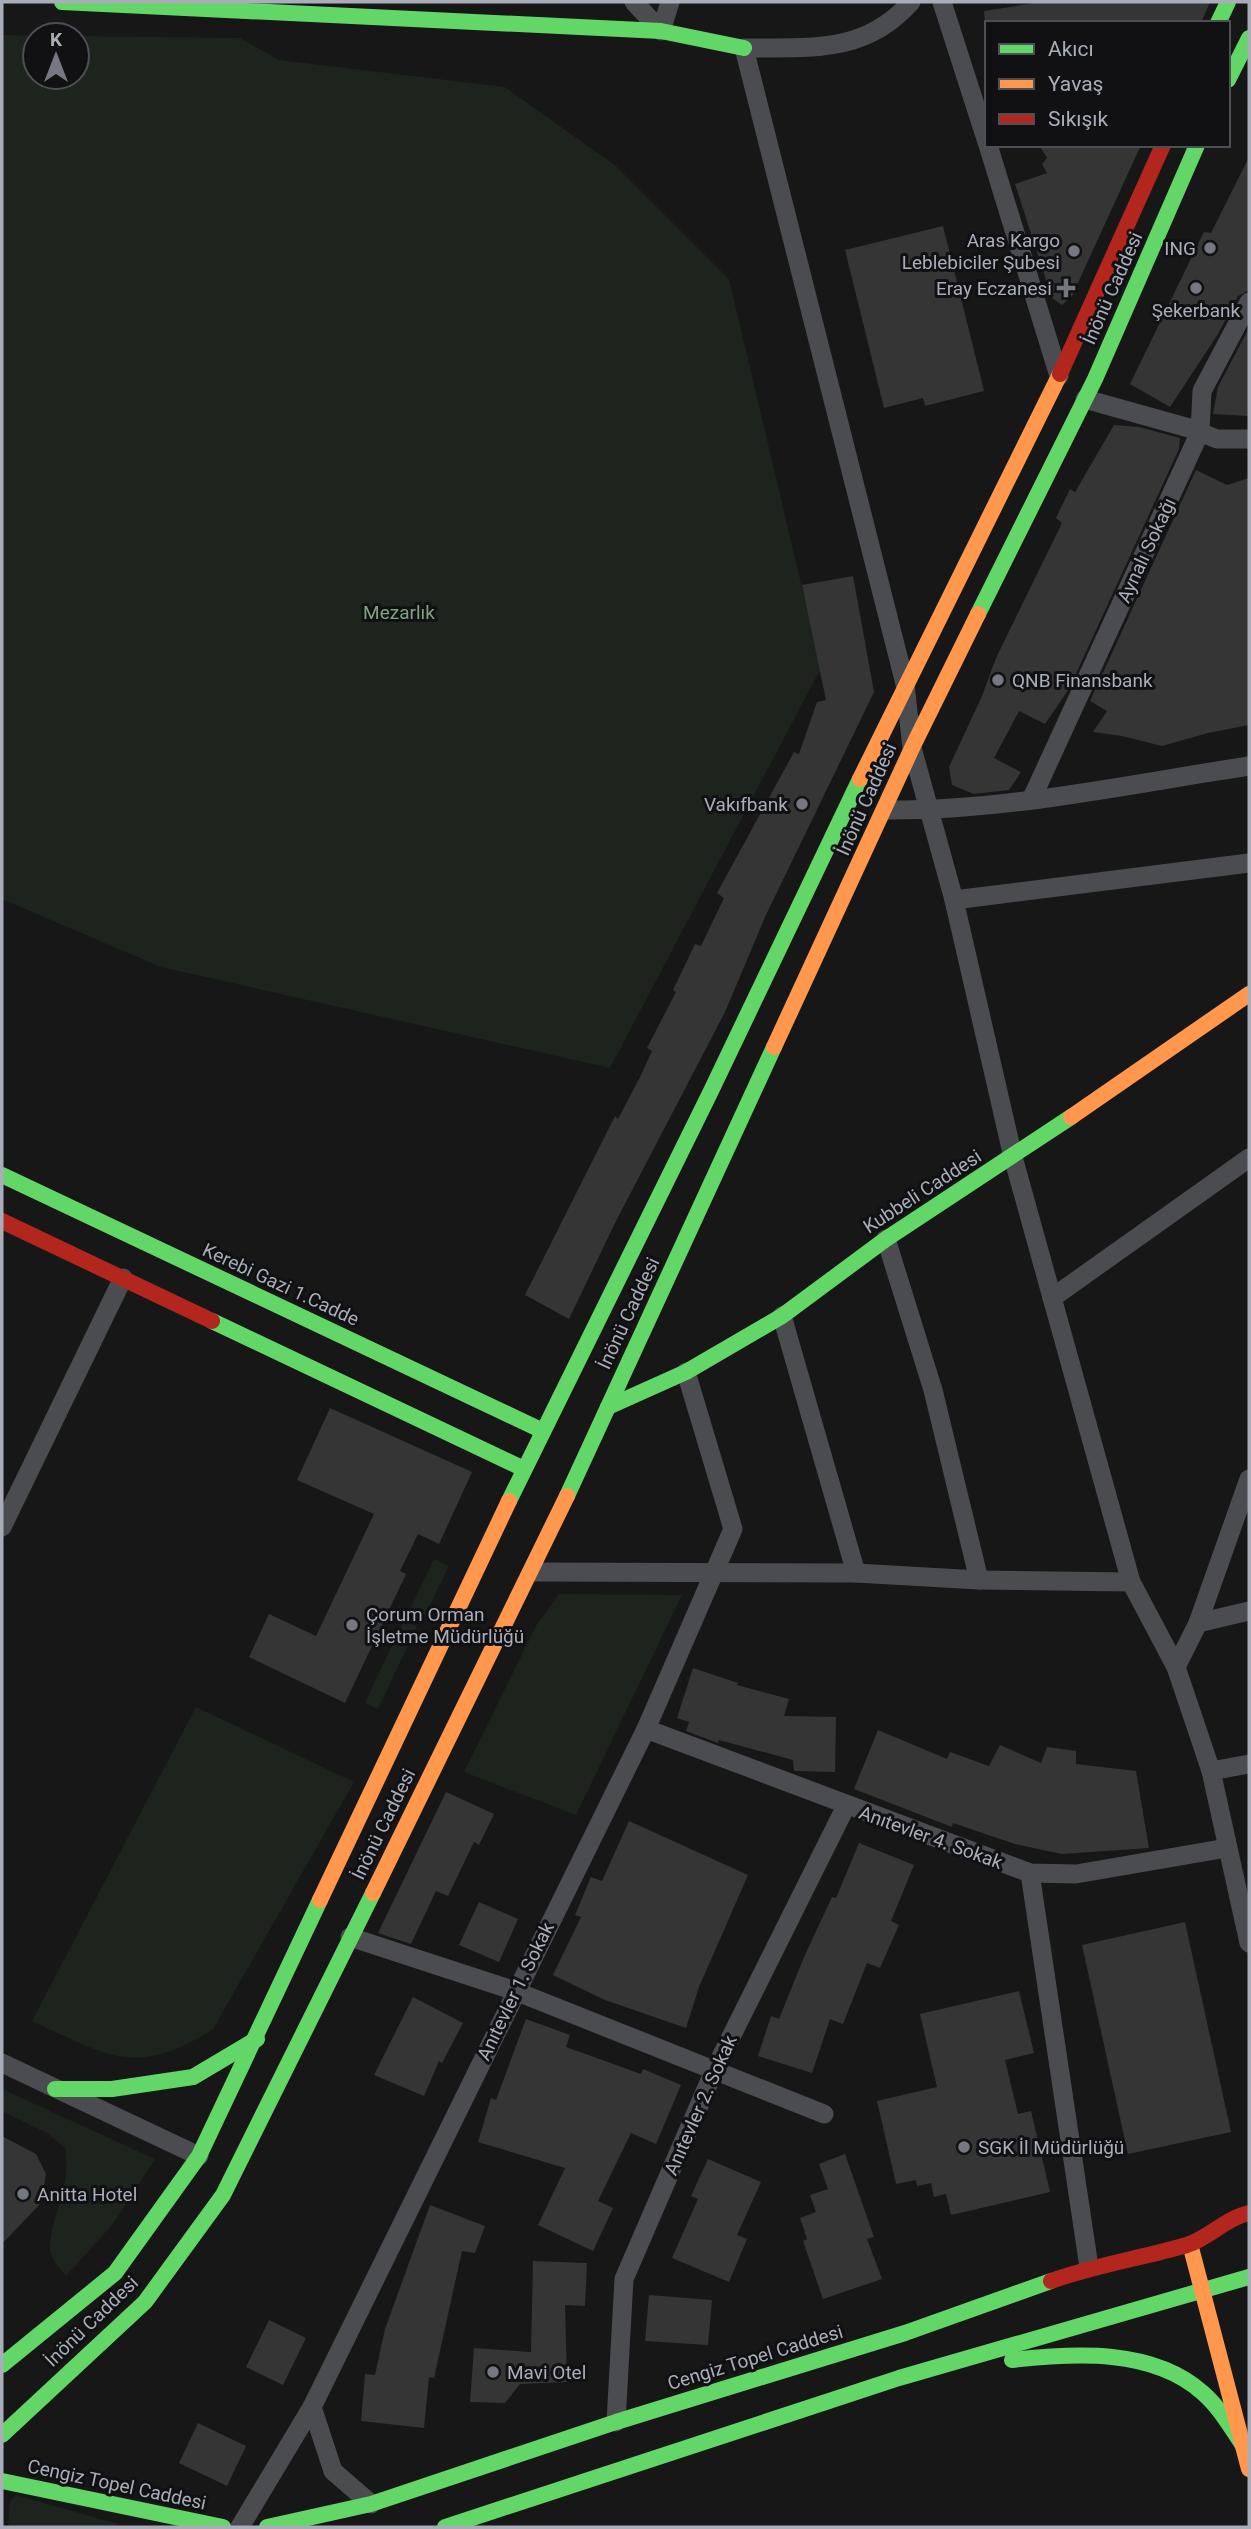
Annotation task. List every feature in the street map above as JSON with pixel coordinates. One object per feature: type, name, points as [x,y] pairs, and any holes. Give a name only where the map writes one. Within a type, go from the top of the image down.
[{"type":"street","points":[[62,2],[307,7],[661,31],[744,48],[838,46],[864,38],[901,13],[911,2]]},
{"type":"street","points":[[634,2],[661,31]]},
{"type":"street","points":[[661,31],[670,2]]},
{"type":"street","points":[[942,2],[985,138]]},
{"type":"street","points":[[1219,21],[1227,2]]},
{"type":"street","points":[[1230,76],[1249,38]]},
{"type":"street","points":[[744,48],[905,684],[912,748],[954,900],[1013,1157],[1131,1581],[1176,1667],[1211,1771],[1249,1944]]},
{"type":"street","points":[[988,147],[1059,376]]},
{"type":"street","name":"İnönü Caddesi","points":[[2,2365],[116,2273],[199,2156],[257,2039],[524,1469],[717,1079],[905,684],[1059,376],[1162,147]]},
{"type":"street","name":"İnönü Caddesi","points":[[2,2435],[145,2302],[223,2195],[532,1572],[912,748],[1086,399],[1196,147]]},
{"type":"street","name":"Aynalı Sokağı","points":[[1032,798],[1200,432],[1202,391],[1249,302]]},
{"type":"street","points":[[1086,399],[1217,439],[1249,439]]},
{"type":"street","points":[[885,810],[930,810],[1032,798],[1249,766]]},
{"type":"street","points":[[954,900],[1249,863]]},
{"type":"street","name":"Kubbeli Caddesi","points":[[608,1407],[686,1372],[782,1316],[886,1239],[1013,1157],[1249,994]]},
{"type":"street","points":[[1052,1297],[1249,1158]]},
{"type":"street","name":"Kerebi Gazi 1.Cadde","points":[[2,1175],[132,1260],[524,1469]]},
{"type":"street","name":"Kerebi Gazi 1.Cadde","points":[[2,1221],[132,1260],[543,1431]]},
{"type":"street","points":[[886,1239],[933,1390],[979,1580]]},
{"type":"street","points":[[2,1527],[132,1260]]},
{"type":"street","points":[[782,1316],[856,1573]]},
{"type":"street","name":"Anıtevler 1. Sokak","points":[[240,2527],[312,2407],[646,1729],[733,1530],[686,1372]]},
{"type":"street","points":[[1176,1667],[1198,1623],[1249,1479]]},
{"type":"street","points":[[532,1572],[856,1573],[979,1580],[1131,1581]]},
{"type":"street","points":[[1198,1623],[1249,1611]]},
{"type":"street","name":"Anıtevler 4. Sokak","points":[[646,1729],[1030,1873],[1076,1874],[1227,1848]]},
{"type":"street","points":[[1211,1771],[1249,1764]]},
{"type":"street","name":"Anıtevler 2. Sokak","points":[[616,2422],[624,2279],[714,2071],[846,1806]]},
{"type":"street","points":[[1030,1873],[1089,2267]]},
{"type":"street","points":[[350,1937],[515,1991],[824,2114]]},
{"type":"street","points":[[55,2089],[113,2089],[192,2077],[257,2039]]},
{"type":"street","points":[[2,2063],[199,2156]]},
{"type":"street","name":"Cengiz Topel Caddesi","points":[[267,2527],[371,2504],[616,2422],[905,2333],[1089,2267],[1190,2244],[1236,2216],[1249,2213]]},
{"type":"street","points":[[1190,2244],[1249,2469]]},
{"type":"street","points":[[445,2527],[899,2378],[1249,2277]]},
{"type":"street","points":[[899,2378],[1050,2354],[1099,2354],[1148,2364],[1200,2390],[1242,2444]]},
{"type":"street","points":[[312,2407],[333,2470],[371,2504]]},
{"type":"street","name":"Cengiz Topel Caddesi","points":[[2,2482],[223,2527]]},
{"type":"green space","name":"Mezarlık","points":[[2,35],[21,36],[21,91],[91,91],[91,36],[240,38],[279,60],[505,87],[616,166],[729,279],[821,668],[610,1068],[161,967],[2,899]]},
{"type":"green space","points":[[434,1559],[449,1566],[423,1619],[408,1613]]},
{"type":"green space","points":[[559,1594],[682,1595],[576,1815],[464,1772],[536,1626]]},
{"type":"green space","points":[[404,1620],[417,1626],[378,1709],[365,1703]]},
{"type":"green space","points":[[196,1707],[354,1782],[213,2029],[162,2054],[141,2057],[102,2052],[32,2021]]},
{"type":"green space","points":[[2,2089],[155,2159],[112,2225],[66,2276],[50,2251],[66,2175],[65,2148],[47,2133],[2,2111]]},
{"type":"green space","points":[[16,2495],[118,2524],[117,2527],[8,2527],[10,2501]]},
{"type":"building","points":[[1041,2],[1210,2],[1202,21],[985,23],[984,11]]},
{"type":"building","points":[[1040,147],[1140,147],[1072,296],[1062,305],[1052,298],[1015,184],[1047,173],[1042,164],[1047,158]]},
{"type":"building","points":[[1249,157],[1249,290],[1238,296],[1218,334],[1170,407],[1130,384],[1204,232],[1211,233]]},
{"type":"building","points":[[943,226],[984,391],[925,406],[923,398],[884,408],[845,250]]},
{"type":"building","points":[[1249,328],[1249,416],[1213,414],[1218,387]]},
{"type":"building","points":[[1114,425],[1139,427],[1180,438],[1179,449],[1069,689],[1045,724],[1019,711],[994,758],[1021,772],[1009,790],[974,794],[952,785],[949,767],[982,696],[996,658],[1062,523],[1056,518],[1070,489],[1075,492]]},
{"type":"building","points":[[1196,470],[1227,485],[1249,478],[1249,725],[1162,746],[1093,732],[1107,711],[1090,701]]},
{"type":"building","points":[[853,576],[874,692],[765,917],[725,1012],[615,1223],[569,1319],[525,1295],[615,1116],[618,1119],[640,1077],[652,1051],[647,1048],[676,992],[673,990],[695,944],[701,946],[724,898],[717,893],[794,752],[799,754],[817,702],[826,700],[802,585]]},
{"type":"building","points":[[330,1408],[472,1472],[439,1544],[418,1534],[400,1571],[406,1574],[345,1703],[249,1657],[269,1614],[316,1636],[374,1514],[297,1480]]},
{"type":"building","points":[[693,1668],[738,1683],[737,1685],[789,1699],[784,1716],[836,1717],[835,1772],[794,1771],[793,1760],[719,1740],[718,1743],[686,1731],[689,1722],[677,1718]]},
{"type":"building","points":[[878,1730],[947,1759],[950,1752],[989,1766],[1000,1745],[1041,1763],[1047,1747],[1076,1751],[1076,1764],[1136,1771],[1149,1848],[1062,1854],[1015,1844],[953,1823],[952,1827],[854,1789]]},
{"type":"building","points":[[446,1792],[494,1814],[479,1845],[474,1842],[448,1896],[436,1891],[411,1944],[378,1933]]},
{"type":"building","points":[[629,1821],[748,1875],[699,1987],[686,2028],[605,2000],[553,1975],[581,1917],[575,1915],[591,1877],[602,1881]]},
{"type":"building","points":[[859,1843],[914,1865],[891,1921],[899,1925],[880,1968],[867,1963],[843,2024],[830,2019],[812,2073],[758,2056],[771,2016],[779,2019],[804,1957],[832,1897],[836,1898]]},
{"type":"building","points":[[479,1902],[518,1919],[499,1962],[459,1945]]},
{"type":"building","points":[[1185,1922],[1231,2132],[1128,2154],[1082,1945]]},
{"type":"building","name":"SGK İl Müdürlüğü","points":[[1019,1991],[1034,2053],[1005,2060],[1018,2114],[1031,2111],[1050,2192],[951,2215],[946,2194],[934,2197],[931,2183],[917,2186],[916,2180],[896,2184],[877,2101],[937,2087],[920,2014]]},
{"type":"building","points":[[413,1997],[463,2023],[442,2063],[439,2061],[424,2096],[374,2075]]},
{"type":"building","points":[[526,2019],[570,2035],[566,2047],[641,2074],[643,2069],[681,2085],[656,2144],[631,2133],[598,2201],[613,2208],[593,2251],[538,2225],[565,2168],[478,2142],[491,2098],[496,2100]]},
{"type":"building","name":"Anitta Hotel","points":[[2,2136],[36,2154],[46,2174],[41,2203],[2,2244]]},
{"type":"building","points":[[845,2154],[874,2237],[867,2239],[882,2279],[823,2299],[803,2241],[807,2239],[800,2218],[816,2212],[810,2195],[828,2189],[819,2164]]},
{"type":"building","points":[[708,2159],[761,2182],[737,2235],[747,2239],[729,2282],[672,2258],[698,2199],[691,2196]]},
{"type":"building","points":[[430,2205],[485,2226],[475,2253],[462,2251],[434,2378],[429,2377],[424,2428],[361,2421],[365,2374],[375,2375],[385,2329]]},
{"type":"building","points":[[533,2261],[587,2263],[585,2306],[565,2305],[567,2382],[520,2384],[505,2403],[470,2402],[474,2348],[531,2352]]},
{"type":"building","points":[[649,2295],[712,2300],[708,2345],[645,2341]]},
{"type":"building","points":[[269,2320],[306,2338],[283,2385],[246,2367]]},
{"type":"building","points":[[198,2423],[246,2446],[227,2486],[179,2463]]},
{"type":"traffic: fast","points":[[62,2],[661,31],[744,48]]},
{"type":"traffic: fast","points":[[1219,21],[1228,2]]},
{"type":"traffic: fast","points":[[1230,76],[1249,38]]},
{"type":"traffic: fast","points":[[978,614],[1095,379],[1196,147]]},
{"type":"traffic: fast","points":[[509,1501],[711,1091],[860,779]]},
{"type":"traffic: fast","points":[[567,1496],[774,1047]]},
{"type":"traffic: fast","points":[[608,1407],[686,1372],[782,1316],[886,1239],[1071,1117]]},
{"type":"traffic: fast","points":[[2,1175],[543,1431]]},
{"type":"traffic: fast","points":[[212,1321],[524,1469]]},
{"type":"traffic: fast","points":[[2,2435],[145,2302],[223,2195],[373,1893]]},
{"type":"traffic: fast","points":[[2,2365],[115,2273],[199,2156],[320,1900]]},
{"type":"traffic: fast","points":[[55,2089],[112,2089],[193,2077],[257,2039]]},
{"type":"traffic: fast","points":[[445,2527],[899,2378],[1249,2277]]},
{"type":"traffic: fast","points":[[267,2527],[371,2504],[616,2422],[905,2333],[1051,2281]]},
{"type":"traffic: fast","points":[[1012,2360],[1061,2356],[1112,2357],[1161,2368],[1183,2378],[1209,2398],[1242,2444]]},
{"type":"traffic: fast","points":[[2,2481],[223,2527]]},
{"type":"traffic: slow","points":[[860,779],[1060,374]]},
{"type":"traffic: slow","points":[[774,1047],[912,748],[978,614]]},
{"type":"traffic: slow","points":[[1071,1117],[1249,994]]},
{"type":"traffic: slow","points":[[373,1893],[567,1496]]},
{"type":"traffic: slow","points":[[320,1900],[509,1501]]},
{"type":"traffic: slow","points":[[1190,2244],[1249,2469]]},
{"type":"traffic: jam","points":[[1060,374],[1162,147]]},
{"type":"traffic: jam","points":[[2,1221],[212,1321]]},
{"type":"traffic: jam","points":[[1051,2281],[1187,2245],[1249,2213]]},
{"type":"place","name":"ING","points":[[1210,248]]},
{"type":"place","name":"Aras Kargo Leblebiciler Şubesi","points":[[1074,251]]},
{"type":"place","name":"Eray Eczanesi","points":[[1066,288]]},
{"type":"place","name":"Şekerbank","points":[[1196,288]]},
{"type":"place","name":"QNB Finansbank","points":[[998,680]]},
{"type":"place","name":"Vakıfbank","points":[[802,804]]},
{"type":"place","name":"Çorum Orman İşletme Müdürlüğü","points":[[352,1625]]},
{"type":"place","name":"SGK İl Müdürlüğü","points":[[964,2147]]},
{"type":"place","name":"Anitta Hotel","points":[[23,2194]]},
{"type":"place","name":"Mavi Otel","points":[[493,2372]]}]
